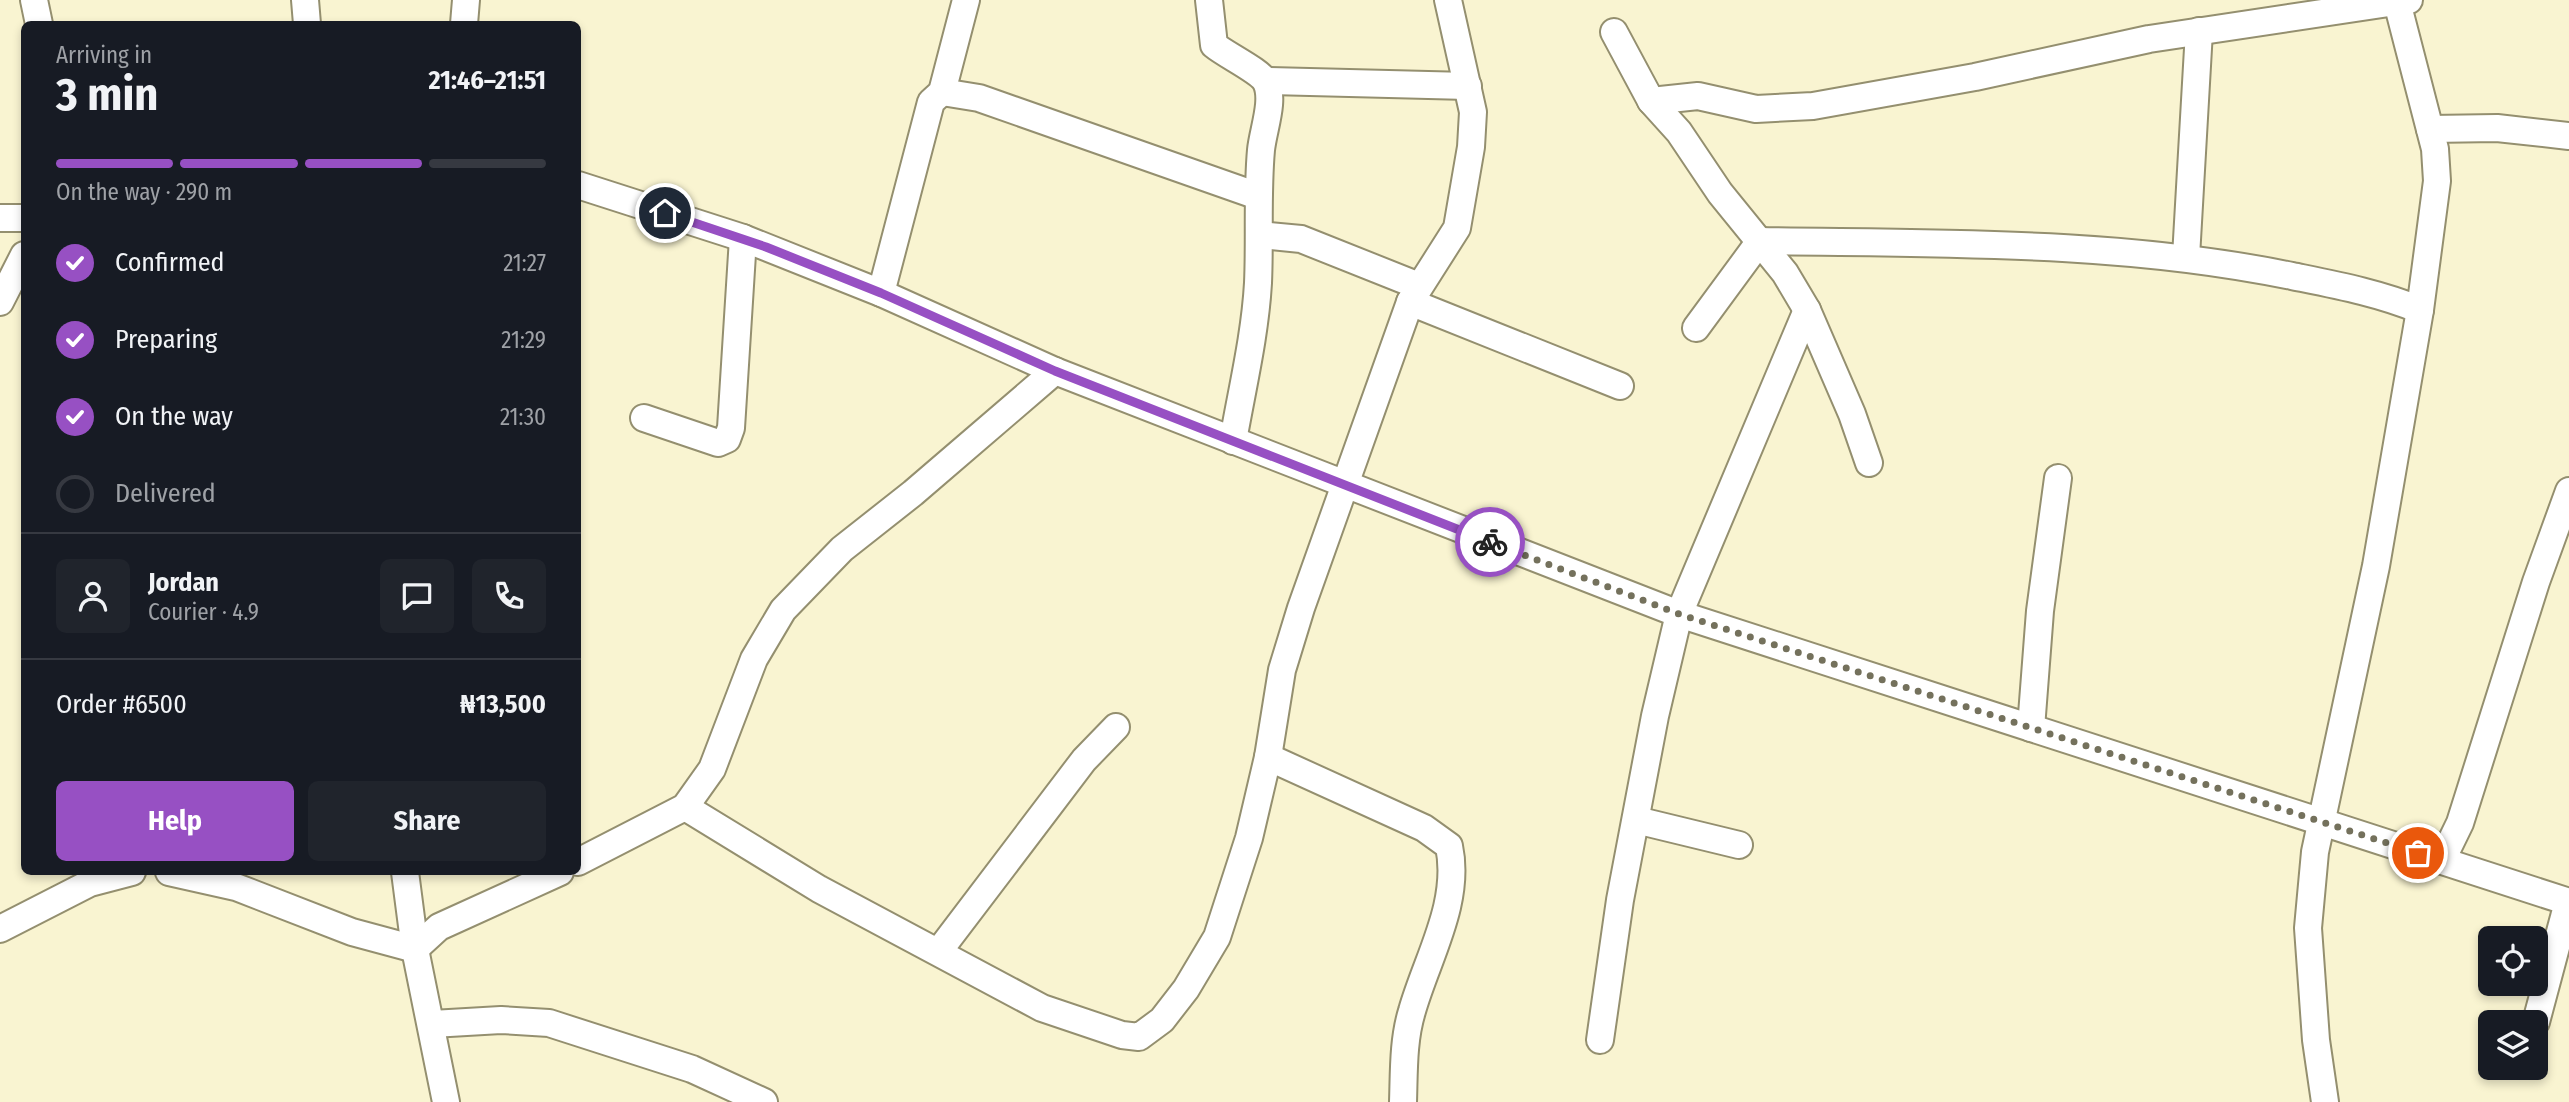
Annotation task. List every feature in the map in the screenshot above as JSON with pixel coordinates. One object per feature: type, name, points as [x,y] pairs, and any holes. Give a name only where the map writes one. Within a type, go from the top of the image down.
[{"type":"street","points":[[34,0],[38,21]]},
{"type":"street","points":[[305,0],[307,21]]},
{"type":"street","points":[[464,21],[466,0]]},
{"type":"street","points":[[881,293],[931,102],[942,92],[966,0]]},
{"type":"street","points":[[1209,0],[1214,45],[1247,68],[1258,72],[1266,81],[1269,94],[1258,196],[1258,285],[1250,350],[1233,441]]},
{"type":"street","points":[[685,807],[819,890],[939,951],[968,970],[1042,1008],[1122,1035],[1139,1037],[1150,1031],[1186,989],[1217,937],[1250,838],[1268,757],[1282,670],[1344,485],[1415,294],[1457,229],[1471,147],[1473,112],[1448,0]]},
{"type":"street","points":[[1651,102],[1698,96],[1756,109],[1813,106],[2199,31],[2403,1],[2430,129],[2437,181],[2420,310],[2376,566],[2335,765],[2320,822],[2308,928],[2316,1040],[2325,1102]]},
{"type":"street","points":[[2186,257],[2199,31]]},
{"type":"street","points":[[1614,32],[1651,102],[1679,132],[1720,193],[1785,273],[1807,310],[1852,414],[1869,463]]},
{"type":"street","points":[[1266,81],[1468,86]]},
{"type":"street","points":[[942,92],[979,99],[1258,196]]},
{"type":"street","points":[[2430,129],[2497,128],[2569,136]]},
{"type":"street","points":[[581,186],[744,238],[881,293],[1055,371],[1679,614],[2568,902],[2539,1010]]},
{"type":"street","points":[[0,218],[21,218]]},
{"type":"street","points":[[1259,235],[1301,239],[1415,294],[1620,386]]},
{"type":"street","points":[[644,418],[718,443],[727,439],[731,428],[744,238]]},
{"type":"street","points":[[1760,241],[1978,245],[2186,257],[2340,286],[2420,310]]},
{"type":"street","points":[[1696,328],[1760,241]]},
{"type":"street","points":[[0,302],[21,261]]},
{"type":"street","points":[[1600,1040],[1620,900],[1655,716],[1679,614],[1807,310]]},
{"type":"street","points":[[581,860],[685,807],[712,769],[754,659],[783,610],[842,549],[913,493],[1055,371]]},
{"type":"street","points":[[2031,728],[2040,611],[2058,478]]},
{"type":"street","points":[[2442,860],[2460,823],[2536,582],[2569,491]]},
{"type":"street","points":[[939,951],[1084,760],[1116,727]]},
{"type":"street","points":[[1268,757],[1424,828],[1449,846],[1453,866],[1452,885],[1440,933],[1411,1014],[1403,1102]]},
{"type":"street","points":[[1636,820],[1739,845]]},
{"type":"street","points":[[0,929],[90,883],[121,875]]},
{"type":"street","points":[[182,875],[236,887],[352,932],[415,949]]},
{"type":"street","points":[[405,875],[415,949],[446,1102]]},
{"type":"street","points":[[415,949],[439,927],[553,875]]},
{"type":"street","points":[[432,1024],[501,1020],[549,1023],[692,1069],[764,1102]]},
{"type":"way so far","points":[[1490,542],[1679,614],[2418,853]]},
{"type":"route","points":[[665,213],[744,238],[881,293],[1055,371],[1490,542]]}]
